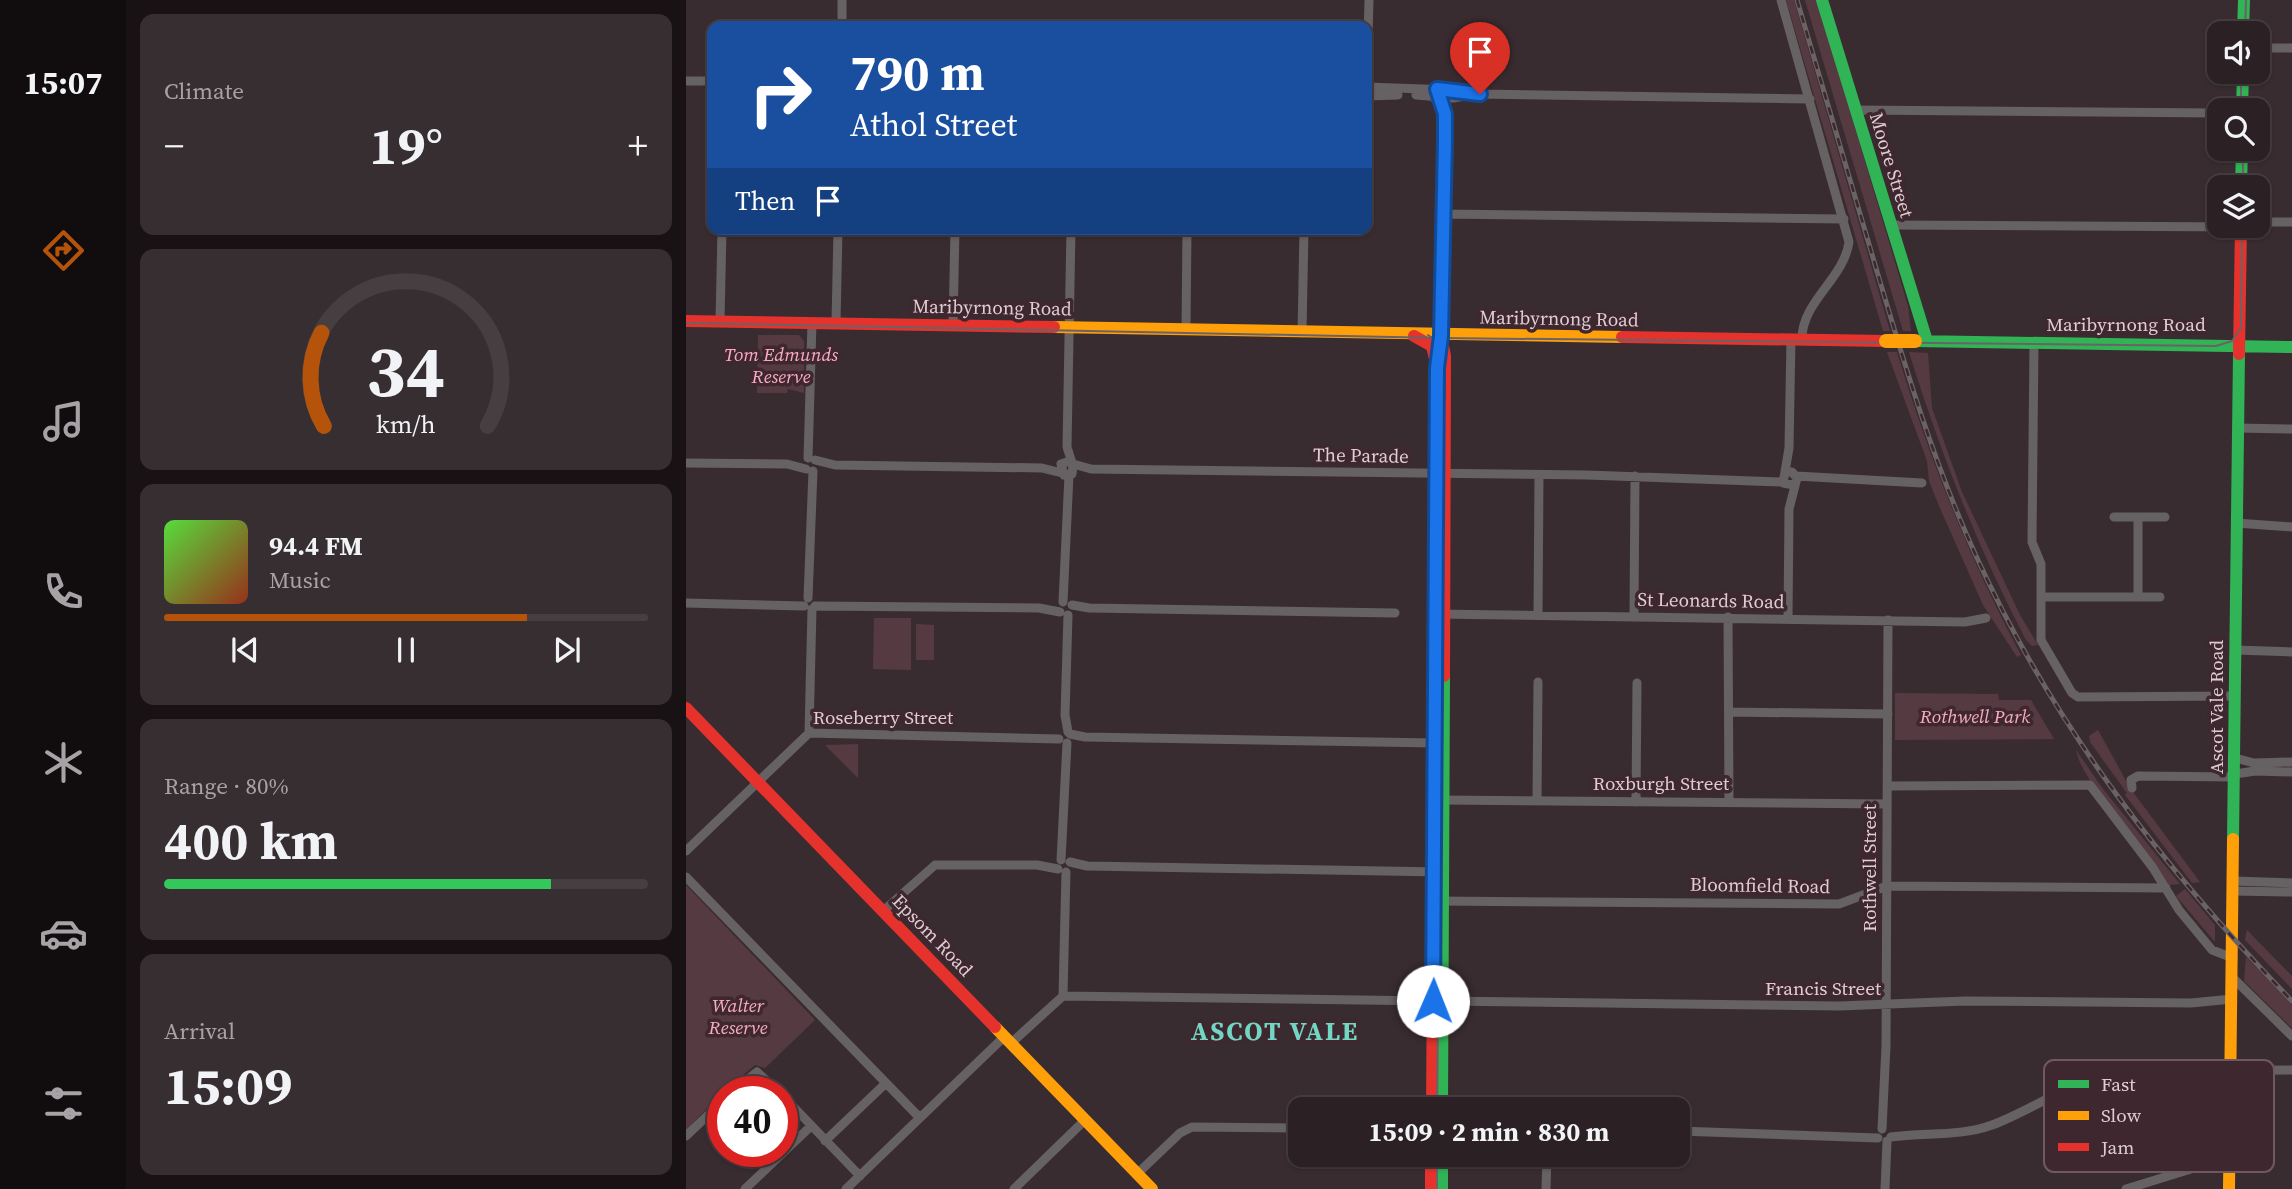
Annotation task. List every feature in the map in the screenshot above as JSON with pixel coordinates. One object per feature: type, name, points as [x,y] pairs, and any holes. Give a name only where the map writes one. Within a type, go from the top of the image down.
[{"type":"main road","name":"Moore Street","points":[[1822,0],[1890,225],[1921,341]]},
{"type":"main road","points":[[2243,21],[2244,0]]},
{"type":"main road","name":"Ascot Vale Road","points":[[2231,1060],[2241,238]]},
{"type":"main road","name":"Maribyrnong Road","points":[[686,321],[1301,333],[1438,345],[1796,340],[2292,344]]},
{"type":"main road","points":[[1433,1097],[1438,872],[1438,345]]},
{"type":"main road","name":"Epsom Road","points":[[686,708],[1152,1189]]},
{"type":"main road","points":[[1437,1001],[1442,1097]]},
{"type":"main road","points":[[1431,1167],[1431,1189]]},
{"type":"main road","points":[[1442,1167],[1442,1189]]},
{"type":"street","points":[[842,0],[842,21]]},
{"type":"street","points":[[1369,0],[1369,21]]},
{"type":"street","points":[[1781,0],[1844,219],[1848,250],[1803,323],[1796,340],[1789,448],[1788,619]]},
{"type":"street","points":[[2270,48],[2292,48]]},
{"type":"street","points":[[686,81],[707,81]]},
{"type":"street","points":[[1372,89],[1445,97],[1480,94],[1810,99]]},
{"type":"street","points":[[1438,345],[1444,214],[1445,97]]},
{"type":"street","points":[[1856,110],[2207,113]]},
{"type":"street","points":[[1444,214],[1844,219]]},
{"type":"street","points":[[2270,222],[2292,222]]},
{"type":"street","points":[[1890,225],[2207,226]]},
{"type":"street","points":[[720,321],[722,235]]},
{"type":"street","points":[[836,323],[838,235]]},
{"type":"street","points":[[953,325],[955,235]]},
{"type":"street","points":[[846,1189],[920,1118],[1007,1041],[1063,996],[1071,235]]},
{"type":"street","points":[[1186,330],[1187,235]]},
{"type":"street","points":[[1301,333],[1304,235]]},
{"type":"street","points":[[808,733],[811,323]]},
{"type":"street","points":[[2034,342],[2032,542],[2041,564],[2044,647],[2076,696],[2235,696]]},
{"type":"street","points":[[2237,428],[2292,429]]},
{"type":"street","name":"The Parade","points":[[686,463],[1817,479],[1922,484]]},
{"type":"street","points":[[1538,615],[1539,475]]},
{"type":"street","points":[[1634,616],[1635,477]]},
{"type":"street","points":[[2114,517],[2165,517]]},
{"type":"street","points":[[2138,517],[2138,596]]},
{"type":"street","points":[[2236,527],[2292,527]]},
{"type":"street","points":[[2041,597],[2160,597]]},
{"type":"street","points":[[686,603],[1395,613]]},
{"type":"street","name":"St Leonards Road","points":[[1439,614],[1965,622],[1986,618]]},
{"type":"street","points":[[1728,618],[1729,802]]},
{"type":"street","name":"Rothwell Street","points":[[1885,1189],[1888,620]]},
{"type":"street","points":[[2235,650],[2292,652]]},
{"type":"street","points":[[1537,800],[1538,682]]},
{"type":"street","points":[[1636,802],[1637,683]]},
{"type":"street","points":[[1729,712],[1888,714]]},
{"type":"street","name":"Roseberry Street","points":[[686,851],[808,733],[1438,743]]},
{"type":"street","points":[[2235,758],[2254,763],[2292,762]]},
{"type":"street","points":[[2132,788],[2131,780],[2138,776],[2235,776],[2255,771],[2292,772]]},
{"type":"street","points":[[1887,786],[2090,785],[2166,888],[2179,910],[2212,950],[2233,958]]},
{"type":"street","name":"Roxburgh Street","points":[[1438,800],[1887,804]]},
{"type":"street","points":[[883,911],[935,865],[1438,872]]},
{"type":"street","points":[[686,877],[920,1118]]},
{"type":"street","points":[[2233,886],[2292,883]]},
{"type":"street","name":"Bloomfield Road","points":[[1437,900],[1839,904],[1887,886],[2166,888]]},
{"type":"street","points":[[2233,886],[2292,892]]},
{"type":"street","points":[[2232,977],[2292,1036]]},
{"type":"street","name":"Francis Street","points":[[1063,996],[1886,1006],[1965,1001],[2232,1003]]},
{"type":"street","points":[[2274,1070],[2292,1070]]},
{"type":"street","points":[[825,1141],[886,1083]]},
{"type":"street","points":[[1690,1131],[1866,1135],[1954,1133],[1989,1126],[2044,1101]]},
{"type":"street","points":[[798,1112],[860,1176]]},
{"type":"street","points":[[686,1136],[707,1116]]},
{"type":"street","points":[[1014,1189],[1085,1121]]},
{"type":"street","points":[[745,1189],[811,1126]]},
{"type":"street","points":[[1137,1174],[1180,1133],[1192,1126],[1288,1128]]},
{"type":"street","points":[[1546,1189],[1547,1167]]},
{"type":"street","points":[[2126,1189],[2181,1172]]},
{"type":"green space","points":[[1786,0],[1794,0],[1890,331],[1883,331]]},
{"type":"green space","points":[[1805,0],[1817,0],[1908,306],[1911,331],[1903,331]]},
{"type":"green space","name":"Tom Edmunds Reserve","points":[[758,335],[799,335],[804,341],[804,393],[788,389],[787,393],[757,393]]},
{"type":"green space","points":[[1887,352],[1897,352],[1952,507],[1984,582],[2021,655],[2017,657],[1983,605],[1939,506],[1929,481],[1927,461]]},
{"type":"green space","points":[[1909,352],[1928,353],[1932,408],[1962,492],[2020,615],[2038,645],[2032,646],[2026,640],[1976,535],[1947,463]]},
{"type":"green space","points":[[874,618],[911,618],[911,670],[873,669]]},
{"type":"green space","points":[[916,624],[934,625],[934,660],[916,660]]},
{"type":"green space","name":"Rothwell Park","points":[[1895,693],[1998,694],[1999,700],[2031,700],[2054,739],[1895,740]]},
{"type":"green space","points":[[2098,730],[2130,788],[2200,882],[2192,883],[2125,795],[2127,793],[2090,742],[2089,736]]},
{"type":"green space","points":[[858,744],[858,778],[825,745]]},
{"type":"green space","points":[[2076,750],[2103,789],[2180,884],[2169,885],[2116,817],[2089,779]]},
{"type":"green space","name":"Walter Reserve","points":[[686,885],[815,1020],[765,1068],[755,1065],[742,1076],[707,1076],[707,1108],[686,1130]]},
{"type":"green space","points":[[2185,889],[2215,925],[2215,942],[2176,896]]},
{"type":"green space","points":[[2247,930],[2292,976],[2292,989],[2245,940]]},
{"type":"green space","points":[[2246,957],[2292,1005],[2292,1028],[2244,981]]},
{"type":"tram line","points":[[2245,21],[2246,0]]},
{"type":"tram line","points":[[2241,84],[2241,98]]},
{"type":"tram line","points":[[2243,161],[2243,175]]},
{"type":"tram line","points":[[686,323],[1441,338],[2216,346],[2232,341],[2241,328],[2242,238]]},
{"type":"tram line","points":[[1428,335],[1439,342],[1443,357],[1437,1097]]},
{"type":"tram line","points":[[1437,1167],[1437,1189]]},
{"type":"railway","points":[[1797,0],[1921,415],[1962,523],[2007,620],[2041,680],[2115,793],[2200,900],[2292,1001]]},
{"type":"traffic: fast","points":[[1822,0],[1927,341]]},
{"type":"traffic: fast","points":[[2243,21],[2244,0]]},
{"type":"traffic: fast","points":[[2242,98],[2243,84]]},
{"type":"traffic: fast","points":[[2241,175],[2242,161]]},
{"type":"traffic: fast","points":[[1915,341],[2292,347]]},
{"type":"traffic: fast","points":[[2233,839],[2239,354]]},
{"type":"traffic: fast","points":[[1442,1097],[1444,676]]},
{"type":"traffic: fast","points":[[1442,1167],[1442,1189]]},
{"type":"traffic: slow","points":[[1054,327],[1622,337]]},
{"type":"traffic: slow","points":[[1886,341],[1915,341]]},
{"type":"traffic: slow","points":[[2230,1060],[2233,839]]},
{"type":"traffic: slow","points":[[995,1027],[1152,1189]]},
{"type":"traffic: slow","points":[[2229,1172],[2229,1189]]},
{"type":"traffic: jam","points":[[2239,354],[2241,238]]},
{"type":"traffic: jam","points":[[686,321],[1054,327]]},
{"type":"traffic: jam","points":[[1414,336],[1432,346],[1437,368]]},
{"type":"traffic: jam","points":[[1441,336],[1445,356],[1444,676]]},
{"type":"traffic: jam","points":[[1622,337],[1886,341]]},
{"type":"traffic: jam","points":[[686,708],[995,1027]]},
{"type":"traffic: jam","points":[[1432,1097],[1433,966]]},
{"type":"traffic: jam","points":[[1431,1167],[1431,1189]]},
{"type":"district","name":"ASCOT VALE","points":[[1275,1031]]},
{"type":"route","points":[[1433,1001],[1437,368],[1441,336],[1445,140],[1445,114],[1437,89],[1480,94]]}]
